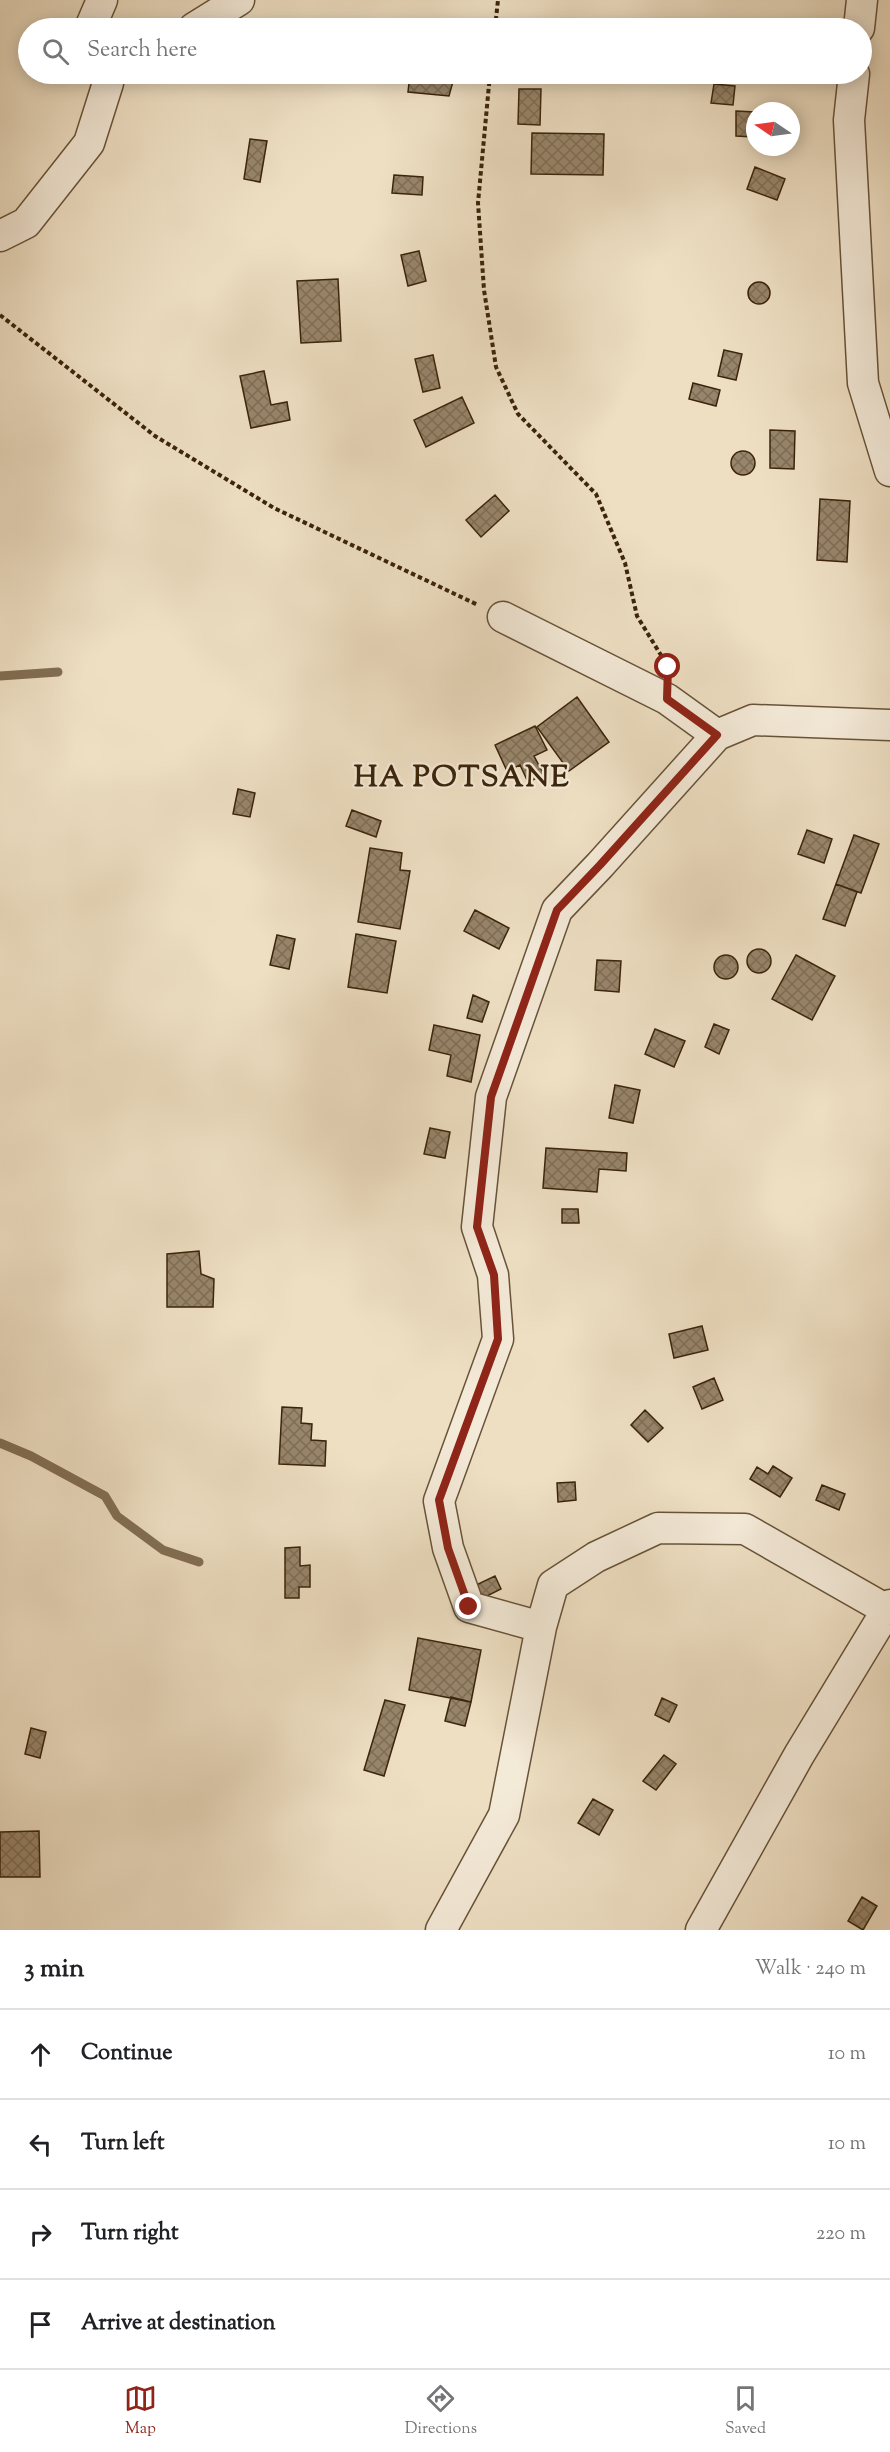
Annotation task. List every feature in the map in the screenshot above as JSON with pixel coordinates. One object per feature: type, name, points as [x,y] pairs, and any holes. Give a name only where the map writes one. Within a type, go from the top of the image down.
[{"type":"street","points":[[94,18],[102,0]]},
{"type":"street","points":[[210,18],[239,0]]},
{"type":"street","points":[[860,18],[862,0]]},
{"type":"street","points":[[0,236],[26,223],[89,143],[110,84]]},
{"type":"street","points":[[853,84],[849,120],[863,383],[882,421],[890,471]]},
{"type":"street","points":[[503,617],[667,699],[717,735]]},
{"type":"street","points":[[541,1627],[469,1607],[448,1548],[439,1500],[498,1339],[494,1275],[477,1227],[491,1097],[557,910],[717,735],[753,720],[890,725]]},
{"type":"street","points":[[441,1930],[504,1815],[541,1627],[553,1585],[596,1557],[658,1528],[745,1529],[889,1608],[799,1755],[701,1930]]},
{"type":"path","points":[[496,18],[498,0]]},
{"type":"path","points":[[489,84],[478,204],[484,290],[495,367],[518,414],[596,494],[625,563],[637,615],[668,667],[667,699]]},
{"type":"path","points":[[0,315],[155,436],[274,508],[503,617]]},
{"type":"building","points":[[409,84],[452,84],[449,96],[408,92]]},
{"type":"building","points":[[714,84],[735,86],[733,105],[711,103]]},
{"type":"building","points":[[519,89],[541,89],[540,125],[518,124]]},
{"type":"building","points":[[736,111],[746,112],[746,137],[736,136]]},
{"type":"building","points":[[532,133],[604,134],[603,175],[531,174]]},
{"type":"building","points":[[250,139],[267,141],[260,182],[244,179]]},
{"type":"building","points":[[755,167],[785,179],[777,200],[747,189]]},
{"type":"building","points":[[394,175],[423,177],[422,195],[392,193]]},
{"type":"building","points":[[419,251],[426,281],[408,286],[401,255]]},
{"type":"building","points":[[338,279],[341,341],[301,343],[297,281]]},
{"type":"building","points":[[759,282],[767,285],[770,293],[767,301],[759,304],[751,301],[748,293],[751,285]]},
{"type":"building","points":[[724,350],[742,354],[736,380],[718,376]]},
{"type":"building","points":[[433,355],[440,388],[423,392],[415,359]]},
{"type":"building","points":[[264,371],[271,405],[287,402],[290,420],[251,428],[240,376]]},
{"type":"building","points":[[693,383],[720,390],[716,406],[689,399]]},
{"type":"building","points":[[462,397],[474,423],[426,447],[414,420]]},
{"type":"building","points":[[770,430],[795,431],[794,469],[770,468]]},
{"type":"building","points":[[743,451],[751,455],[755,463],[751,471],[743,475],[735,471],[731,463],[735,455]]},
{"type":"building","points":[[495,495],[509,511],[481,537],[466,520]]},
{"type":"building","points":[[820,499],[850,501],[847,562],[817,560]]},
{"type":"building","points":[[577,697],[609,742],[569,771],[537,727]]},
{"type":"building","points":[[535,726],[547,750],[534,756],[544,775],[528,782],[520,765],[507,771],[495,745]]},
{"type":"building","points":[[238,789],[255,793],[250,817],[233,814]]},
{"type":"building","points":[[352,810],[381,821],[376,837],[346,826]]},
{"type":"building","points":[[807,830],[832,839],[824,863],[798,854]]},
{"type":"building","points":[[854,835],[879,844],[861,893],[836,884]]},
{"type":"building","points":[[370,848],[402,853],[400,870],[410,871],[400,929],[358,922]]},
{"type":"building","points":[[836,884],[857,892],[845,926],[823,919]]},
{"type":"building","points":[[475,910],[509,928],[499,949],[464,931]]},
{"type":"building","points":[[356,934],[396,941],[387,993],[348,987]]},
{"type":"building","points":[[277,935],[295,939],[289,969],[270,965]]},
{"type":"building","points":[[759,949],[767,953],[771,961],[767,969],[759,973],[751,969],[747,961],[751,953]]},
{"type":"building","points":[[726,955],[734,959],[738,967],[734,975],[726,979],[718,975],[714,967],[718,959]]},
{"type":"building","points":[[796,955],[835,976],[812,1020],[772,999]]},
{"type":"building","points":[[597,960],[621,961],[619,992],[595,990]]},
{"type":"building","points":[[473,995],[489,1002],[482,1022],[467,1018]]},
{"type":"building","points":[[714,1024],[729,1030],[719,1054],[705,1047]]},
{"type":"building","points":[[434,1025],[480,1035],[471,1082],[447,1076],[451,1055],[429,1050]]},
{"type":"building","points":[[655,1029],[685,1041],[674,1067],[645,1054]]},
{"type":"building","points":[[615,1085],[640,1090],[633,1123],[609,1118]]},
{"type":"building","points":[[430,1128],[450,1132],[445,1158],[424,1154]]},
{"type":"building","points":[[546,1148],[627,1153],[626,1171],[599,1169],[597,1192],[543,1188]]},
{"type":"building","points":[[562,1209],[578,1209],[579,1223],[562,1223]]},
{"type":"building","points":[[199,1251],[201,1274],[214,1279],[213,1307],[167,1307],[167,1254]]},
{"type":"building","points":[[702,1326],[708,1350],[674,1358],[669,1334]]},
{"type":"building","points":[[714,1378],[723,1400],[702,1409],[693,1387]]},
{"type":"building","points":[[282,1407],[302,1408],[301,1423],[312,1424],[311,1440],[326,1441],[325,1466],[279,1464]]},
{"type":"building","points":[[645,1410],[663,1428],[648,1442],[631,1425]]},
{"type":"building","points":[[773,1466],[792,1478],[780,1497],[750,1479],[757,1467],[768,1474]]},
{"type":"building","points":[[575,1482],[576,1500],[558,1502],[557,1483]]},
{"type":"building","points":[[822,1485],[845,1494],[839,1510],[816,1500]]},
{"type":"building","points":[[300,1547],[300,1566],[310,1565],[310,1587],[299,1587],[299,1598],[285,1598],[285,1548]]},
{"type":"building","points":[[495,1576],[501,1589],[483,1598],[476,1585]]},
{"type":"building","points":[[418,1638],[481,1650],[471,1702],[409,1690]]},
{"type":"building","points":[[451,1697],[471,1702],[465,1726],[445,1721]]},
{"type":"building","points":[[662,1698],[677,1705],[669,1722],[655,1715]]},
{"type":"building","points":[[385,1700],[405,1705],[384,1776],[364,1770]]},
{"type":"building","points":[[31,1728],[46,1732],[40,1758],[25,1754]]},
{"type":"building","points":[[664,1755],[676,1764],[656,1790],[643,1781]]},
{"type":"building","points":[[593,1799],[613,1810],[599,1835],[578,1823]]},
{"type":"building","points":[[39,1831],[40,1877],[0,1877],[0,1832]]},
{"type":"building","points":[[862,1897],[877,1906],[863,1930],[848,1921]]},
{"type":"waterway","points":[[0,676],[58,672]]},
{"type":"waterway","points":[[0,1443],[31,1456],[105,1496],[117,1516],[163,1550],[199,1562]]},
{"type":"district","name":"HA POTSANE","points":[[462,776]]},
{"type":"route","points":[[469,1607],[448,1548],[439,1500],[498,1339],[494,1275],[477,1227],[491,1097],[557,910],[717,735],[667,699],[668,667]]}]
